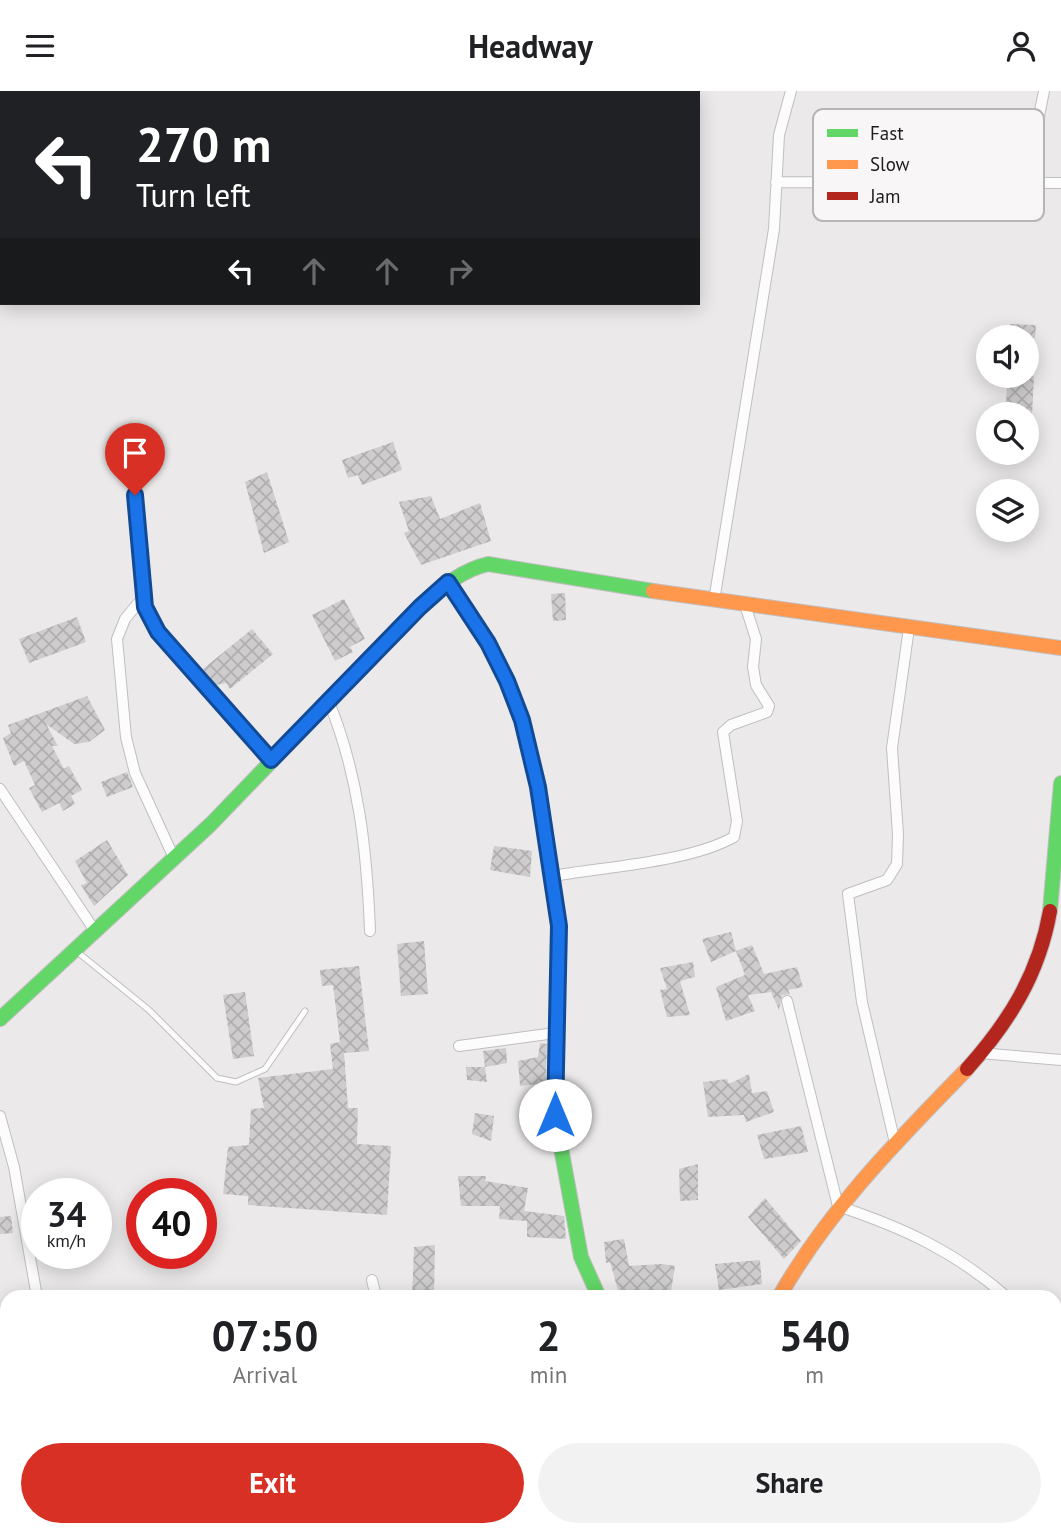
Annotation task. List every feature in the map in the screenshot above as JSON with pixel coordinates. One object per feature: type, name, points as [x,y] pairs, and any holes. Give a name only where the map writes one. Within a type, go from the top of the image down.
[{"type":"street","points":[[714,601],[774,229],[779,135],[791,91]]},
{"type":"street","points":[[1040,109],[1044,91]]},
{"type":"street","points":[[776,182],[813,182]]},
{"type":"street","points":[[135,495],[145,607],[158,632],[271,760]]},
{"type":"street","points":[[0,1019],[174,858],[448,582],[471,568],[488,564],[714,601],[1061,648]]},
{"type":"street","points":[[448,582],[488,643],[522,720],[553,876],[561,960],[555,1033],[555,1115],[581,1257],[596,1290]]},
{"type":"street","points":[[144,596],[125,619],[117,639],[120,690],[126,737],[135,773],[174,858]]},
{"type":"street","points":[[553,876],[675,855],[734,837],[737,821],[723,731],[731,725],[767,712],[769,706],[756,685],[753,667],[756,639],[745,605]]},
{"type":"street","points":[[895,1143],[862,1002],[848,894],[887,880],[897,864],[898,834],[892,748],[909,628]]},
{"type":"street","points":[[329,702],[346,745],[361,818],[370,931]]},
{"type":"street","points":[[784,1290],[838,1206],[980,1053],[1024,993],[1035,967],[1055,876],[1061,783]]},
{"type":"street","points":[[0,789],[95,931]]},
{"type":"street","points":[[787,1001],[838,1206]]},
{"type":"street","points":[[459,1046],[555,1033]]},
{"type":"street","points":[[980,1053],[1061,1060]]},
{"type":"street","points":[[0,1116],[14,1167],[36,1290]]},
{"type":"street","points":[[838,1206],[925,1240],[961,1259],[999,1290]]},
{"type":"street","points":[[372,1280],[374,1290]]},
{"type":"lane","points":[[75,950],[149,1010],[216,1078],[236,1082],[265,1069],[305,1011]]},
{"type":"building","points":[[1007,388],[1033,388],[1033,402],[1006,402]]},
{"type":"building","points":[[393,442],[402,470],[362,485],[358,475],[348,478],[342,460]]},
{"type":"building","points":[[267,472],[289,542],[264,553],[245,482]]},
{"type":"building","points":[[431,496],[440,519],[480,503],[491,541],[421,565],[404,533],[409,531],[399,502]]},
{"type":"building","points":[[565,593],[566,620],[553,621],[551,594]]},
{"type":"building","points":[[344,599],[365,639],[350,647],[353,652],[335,661],[312,615]]},
{"type":"building","points":[[77,617],[86,642],[29,663],[19,639]]},
{"type":"building","points":[[252,629],[273,654],[230,689],[226,683],[216,685],[203,669]]},
{"type":"building","points":[[87,696],[105,730],[89,742],[74,744],[46,724],[58,746],[52,746],[64,769],[69,766],[82,790],[71,796],[75,804],[63,811],[59,803],[42,812],[29,788],[35,785],[24,761],[14,766],[3,738],[11,733],[8,725]]},
{"type":"building","points":[[127,772],[133,787],[107,797],[101,782]]},
{"type":"building","points":[[107,840],[128,875],[94,906],[81,885],[87,883],[75,861]]},
{"type":"building","points":[[494,846],[532,851],[530,877],[490,870]]},
{"type":"building","points":[[731,932],[736,951],[711,962],[702,939]]},
{"type":"building","points":[[424,941],[428,994],[401,996],[397,944]]},
{"type":"building","points":[[752,945],[764,974],[797,967],[803,987],[788,990],[790,994],[782,995],[779,1010],[771,992],[748,995],[755,1011],[726,1021],[716,987],[745,975],[736,951]]},
{"type":"building","points":[[693,962],[695,977],[680,981],[690,1015],[667,1017],[660,990],[667,989],[660,968]]},
{"type":"building","points":[[359,966],[369,1051],[344,1053],[348,1108],[358,1108],[357,1144],[391,1146],[387,1215],[248,1205],[248,1196],[223,1194],[228,1147],[249,1145],[251,1109],[264,1108],[258,1078],[333,1069],[330,1044],[340,1042],[333,985],[322,986],[320,970]]},
{"type":"building","points":[[245,992],[254,1056],[233,1059],[223,995]]},
{"type":"building","points":[[540,1043],[547,1044],[545,1115],[550,1142],[532,1143],[532,1114],[538,1114],[538,1084],[520,1086],[518,1061],[538,1057]]},
{"type":"building","points":[[506,1048],[507,1063],[485,1067],[483,1051]]},
{"type":"building","points":[[466,1067],[485,1067],[487,1082],[467,1080]]},
{"type":"building","points":[[749,1074],[752,1093],[767,1091],[774,1112],[746,1122],[744,1115],[708,1117],[703,1082],[727,1079],[729,1084]]},
{"type":"building","points":[[475,1113],[494,1116],[491,1141],[472,1134]]},
{"type":"building","points":[[801,1126],[808,1152],[764,1159],[757,1135]]},
{"type":"building","points":[[698,1164],[698,1200],[680,1201],[679,1169]]},
{"type":"building","points":[[458,1176],[486,1176],[485,1181],[528,1188],[524,1211],[564,1216],[566,1239],[527,1237],[527,1221],[499,1219],[500,1206],[461,1206]]},
{"type":"building","points":[[765,1198],[801,1241],[784,1259],[748,1217]]},
{"type":"building","points":[[11,1216],[13,1233],[0,1234],[0,1217]]},
{"type":"building","points":[[624,1239],[629,1266],[675,1266],[671,1290],[618,1290],[610,1262],[606,1263],[604,1242]]},
{"type":"building","points":[[435,1245],[434,1290],[412,1290],[414,1247]]},
{"type":"building","points":[[760,1260],[762,1284],[719,1290],[715,1264]]},
{"type":"traffic: fast","points":[[0,1019],[211,824],[420,607],[451,581],[488,564],[653,591]]},
{"type":"traffic: fast","points":[[448,582],[488,643],[507,681],[522,720],[538,787],[559,926],[555,1115],[581,1257],[596,1290]]},
{"type":"traffic: fast","points":[[1050,911],[1061,783]]},
{"type":"traffic: slow","points":[[653,591],[1061,648]]},
{"type":"traffic: slow","points":[[783,1290],[842,1205],[967,1069]]},
{"type":"traffic: jam","points":[[967,1069],[996,1033],[1020,996],[1038,956],[1050,911]]},
{"type":"route","points":[[135,495],[145,607],[158,632],[271,760],[420,607],[448,582],[488,643],[507,681],[522,720],[538,787],[553,876],[561,960],[555,1033],[555,1115]]}]
